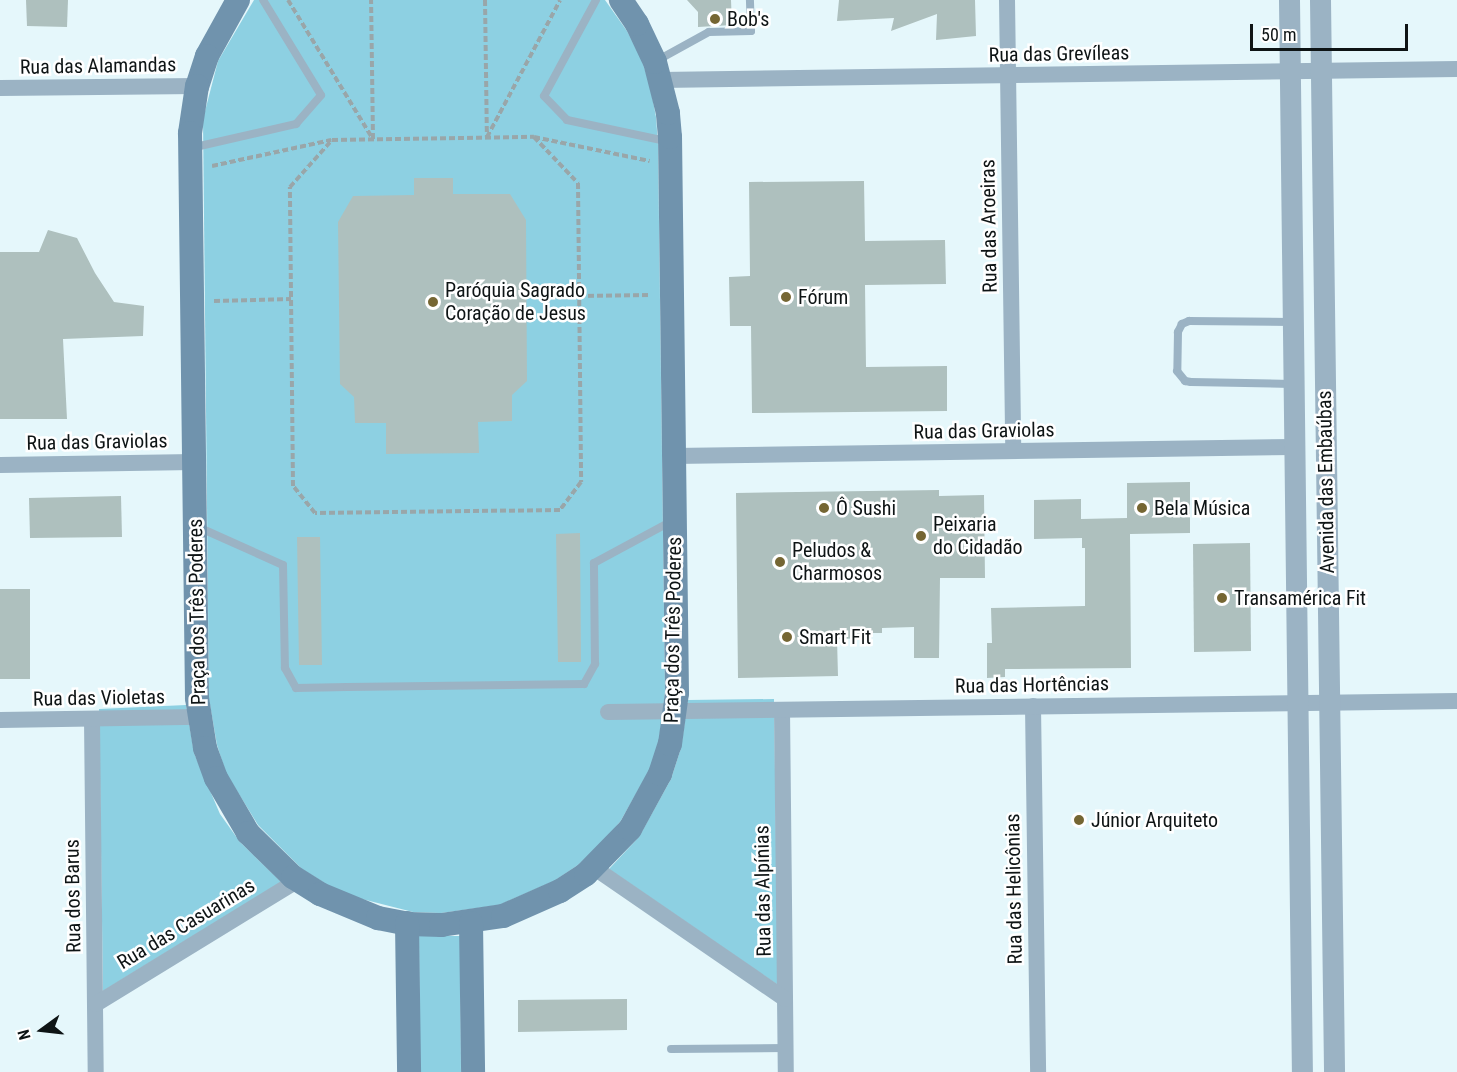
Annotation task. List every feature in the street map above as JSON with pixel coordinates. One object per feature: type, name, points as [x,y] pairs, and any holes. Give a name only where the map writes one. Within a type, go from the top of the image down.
[{"type":"main road","name":"Praça dos Três Poderes","points":[[238,0],[211,46],[197,86],[191,118],[199,717],[209,758],[230,807],[269,856],[298,880],[348,908],[378,918],[441,925],[471,923],[503,916],[532,906],[560,891],[593,867],[630,829],[647,802],[670,744],[676,711],[668,113],[658,71],[637,24],[621,0]]},
{"type":"main road","points":[[407,923],[409,1072]]},
{"type":"main road","points":[[471,923],[473,1072]]},
{"type":"street","name":"Rua das Aroeiras","points":[[1007,0],[1012,451]]},
{"type":"street","name":"Avenida das Embaúbas","points":[[1288,0],[1302,1072]]},
{"type":"street","name":"Avenida das Embaúbas","points":[[1320,0],[1334,1072]]},
{"type":"street","name":"Rua das Grevíleas","points":[[658,71],[1008,75],[1457,69]]},
{"type":"street","name":"Rua das Alamandas","points":[[0,88],[197,86]]},
{"type":"street","name":"Rua das Graviolas","points":[[674,456],[1294,447]]},
{"type":"street","name":"Rua das Graviolas","points":[[0,465],[194,462]]},
{"type":"street","name":"Rua das Hortências","points":[[608,712],[1457,701]]},
{"type":"street","name":"Rua das Helicônias","points":[[1033,706],[1038,1072]]},
{"type":"street","name":"Rua das Alpínias","points":[[782,710],[786,1072]]},
{"type":"street","name":"Rua das Violetas","points":[[0,720],[199,717]]},
{"type":"street","name":"Rua dos Barus","points":[[92,719],[96,1072]]},
{"type":"street","points":[[593,867],[785,999]]},
{"type":"street","name":"Rua das Casuarinas","points":[[96,1004],[298,880]]},
{"type":"lane","points":[[191,159],[296,124],[321,95],[263,0]]},
{"type":"lane","points":[[596,0],[544,96],[567,120],[670,153]]},
{"type":"lane","points":[[658,71],[709,32],[751,31],[750,0]]},
{"type":"lane","points":[[1292,322],[1189,321],[1182,324],[1178,332],[1177,371],[1185,381],[1191,382],[1293,384]]},
{"type":"lane","points":[[195,526],[283,565],[285,668],[296,688],[584,684],[595,664],[594,563],[675,520]]},
{"type":"lane","points":[[671,1049],[786,1048]]},
{"type":"path","points":[[288,0],[373,139]]},
{"type":"path","points":[[371,0],[373,139]]},
{"type":"path","points":[[485,0],[487,137]]},
{"type":"path","points":[[487,137],[560,0]]},
{"type":"path","points":[[191,159],[332,140],[487,137],[534,137],[670,153]]},
{"type":"path","points":[[332,140],[290,187],[293,486],[315,513],[560,510],[581,483],[578,183],[534,137]]},
{"type":"path","points":[[579,296],[672,294]]},
{"type":"path","points":[[192,301],[291,299]]},
{"type":"shaded area","points":[[254,0],[605,0],[627,31],[641,58],[650,85],[658,145],[665,691],[659,741],[650,769],[620,822],[601,844],[578,865],[554,881],[499,905],[441,913],[413,912],[354,897],[328,885],[302,869],[258,825],[226,773],[217,745],[209,699],[203,119],[218,61]]},
{"type":"shaded area","points":[[774,699],[778,985],[609,869],[639,837],[671,779],[681,748],[688,700]]},
{"type":"shaded area","points":[[186,705],[194,753],[220,814],[240,842],[281,882],[103,991],[99,709]]},
{"type":"shaded area","points":[[419,936],[460,936],[461,1072],[420,1072]]},
{"type":"building","points":[[26,0],[68,0],[67,27],[27,26]]},
{"type":"building","name":"Bob's","points":[[687,0],[731,0],[732,25],[698,27],[698,12]]},
{"type":"building","points":[[839,0],[975,0],[976,36],[936,40],[937,14],[891,31],[894,18],[837,21]]},
{"type":"building","name":"Paróquia Sagrado Coração de Jesus","points":[[414,178],[453,178],[453,194],[510,194],[526,220],[527,381],[512,395],[512,421],[478,422],[479,453],[386,454],[386,423],[355,423],[354,397],[340,384],[338,222],[353,196],[414,195]]},
{"type":"building","points":[[864,181],[865,241],[945,240],[946,284],[865,285],[866,367],[947,366],[947,411],[752,413],[751,326],[730,326],[729,277],[750,276],[749,182]]},
{"type":"building","points":[[48,230],[77,238],[95,273],[114,302],[144,306],[143,336],[63,339],[67,419],[0,419],[0,252],[39,252]]},
{"type":"building","points":[[1190,482],[1190,533],[1130,534],[1131,668],[1005,669],[1005,677],[987,678],[987,643],[992,643],[991,608],[1085,606],[1085,548],[1082,548],[1082,538],[1034,539],[1034,500],[1081,499],[1081,519],[1127,518],[1127,483]]},
{"type":"building","points":[[939,490],[939,496],[984,495],[985,578],[940,578],[939,658],[914,658],[914,627],[882,628],[882,633],[869,633],[869,638],[837,639],[838,676],[738,678],[736,493]]},
{"type":"building","points":[[121,496],[122,537],[30,538],[29,498]]},
{"type":"building","points":[[580,533],[581,662],[558,662],[556,534]]},
{"type":"building","points":[[297,537],[320,537],[322,665],[299,665]]},
{"type":"building","name":"Transamérica Fit","points":[[1250,543],[1251,651],[1194,652],[1193,544]]},
{"type":"building","points":[[0,589],[30,589],[30,679],[0,679]]},
{"type":"building","points":[[627,999],[627,1030],[518,1032],[518,1000]]},
{"type":"place","name":"Bob's","points":[[715,19]]},
{"type":"place","name":"Fórum","points":[[786,297]]},
{"type":"place","name":"Paróquia Sagrado Coração de Jesus","points":[[433,302]]},
{"type":"place","name":"Ô Sushi","points":[[824,508]]},
{"type":"place","name":"Bela Música","points":[[1142,508]]},
{"type":"place","name":"Peixaria do Cidadão","points":[[921,536]]},
{"type":"place","name":"Peludos & Charmosos","points":[[780,562]]},
{"type":"place","name":"Transamérica Fit","points":[[1222,598]]},
{"type":"place","name":"Smart Fit","points":[[787,637]]},
{"type":"place","name":"Júnior Arquiteto","points":[[1079,820]]}]
